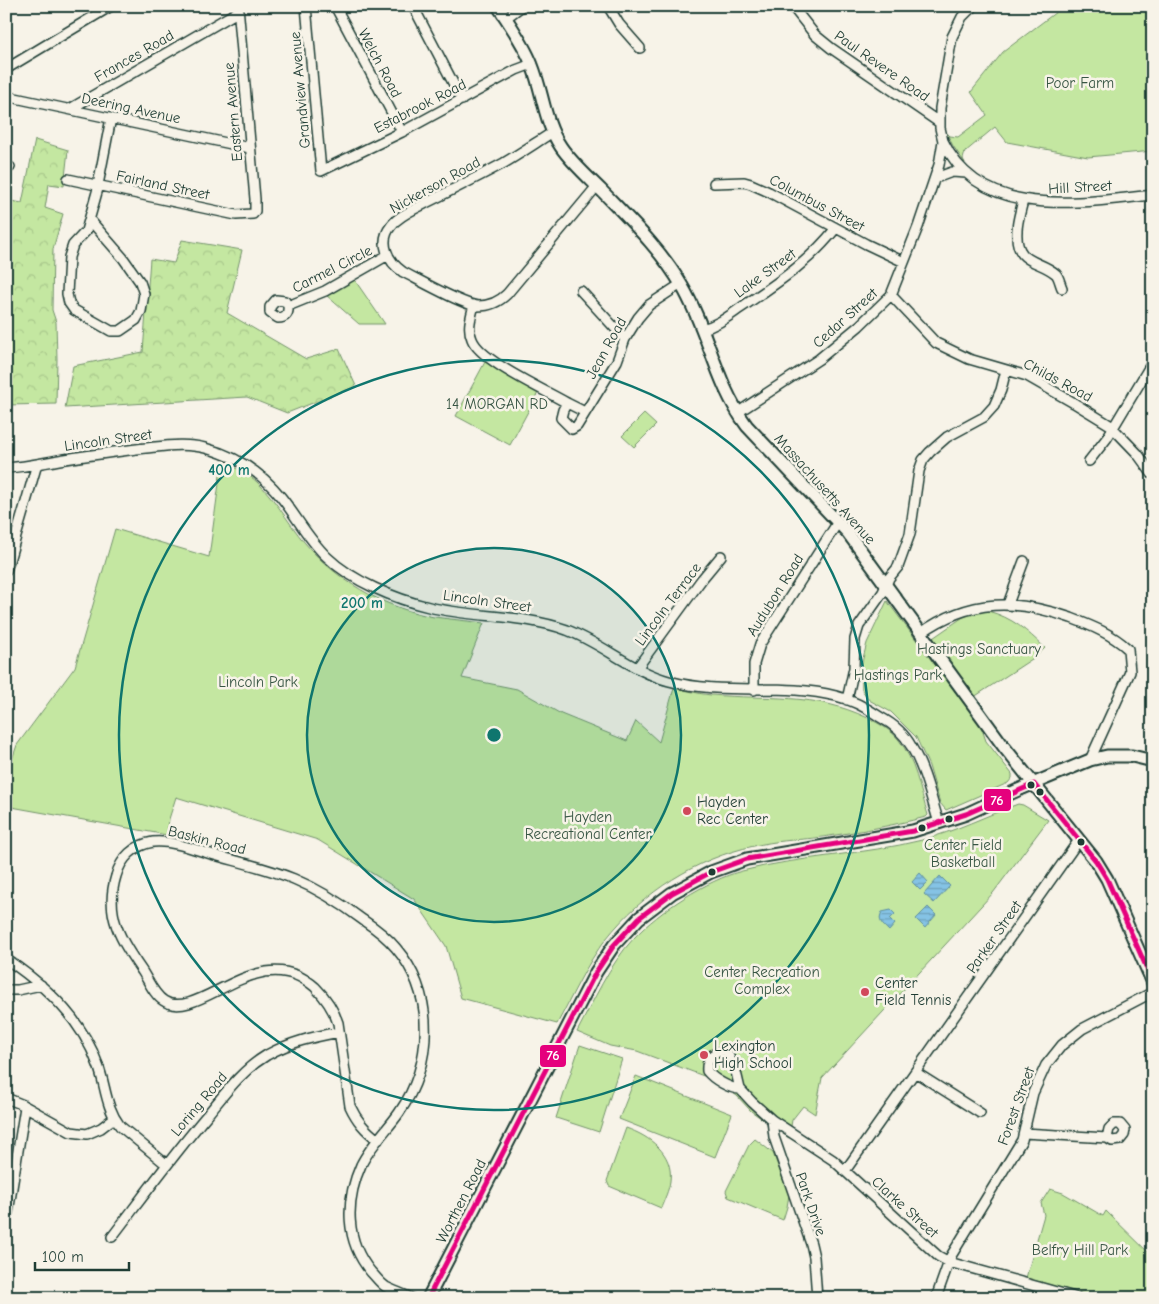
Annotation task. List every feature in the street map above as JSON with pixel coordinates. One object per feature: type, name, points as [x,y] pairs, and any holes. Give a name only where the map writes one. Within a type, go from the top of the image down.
[{"type":"main road","name":"Massachusetts Avenue","points":[[498,6],[532,64],[553,132],[561,147],[666,262],[681,284],[702,330],[726,392],[737,413],[747,426],[838,522],[1004,747],[1096,861],[1153,983]]},
{"type":"main road","name":"Worthen Road","points":[[428,1298],[596,972],[614,945],[639,918],[672,892],[711,872],[747,859],[913,832],[966,814],[1090,760],[1108,756],[1132,756],[1153,761]]},
{"type":"street","points":[[6,69],[111,6]]},
{"type":"street","name":"Grandview Avenue","points":[[306,6],[321,171]]},
{"type":"street","name":"Welch Road","points":[[335,6],[402,132]]},
{"type":"street","points":[[413,6],[462,100]]},
{"type":"street","points":[[506,18],[522,6]]},
{"type":"street","points":[[608,6],[619,24],[640,48]]},
{"type":"street","name":"Paul Revere Road","points":[[792,6],[815,35],[831,48],[940,123]]},
{"type":"street","name":"Cedar Street","points":[[737,413],[819,359],[891,295],[936,178],[943,141],[940,123],[942,96],[951,41],[962,17],[973,6]]},
{"type":"street","name":"Frances Road","points":[[70,109],[238,8]]},
{"type":"street","name":"Eastern Avenue","points":[[238,8],[255,211],[253,214]]},
{"type":"street","name":"Estabrook Road","points":[[321,171],[402,132],[516,70],[532,64]]},
{"type":"street","name":"Deering Avenue","points":[[6,96],[250,148]]},
{"type":"street","points":[[90,220],[124,258],[140,282],[144,294],[141,310],[136,320],[120,331],[111,331],[84,317],[74,310],[69,303],[67,294],[69,257],[73,245],[86,231],[90,220],[111,118]]},
{"type":"street","name":"Nickerson Road","points":[[388,255],[386,240],[389,228],[394,222],[411,211],[506,161],[553,132]]},
{"type":"street","name":"Hill Street","points":[[943,141],[955,162],[966,173],[989,188],[1023,200],[1063,204],[1153,196]]},
{"type":"street","points":[[936,178],[952,172],[966,173]]},
{"type":"street","name":"Fairland Street","points":[[68,179],[236,215],[253,214]]},
{"type":"street","name":"Columbus Street","points":[[714,183],[744,182],[751,184],[904,262]]},
{"type":"street","points":[[388,255],[394,265],[403,272],[474,306],[491,304],[502,299],[597,186]]},
{"type":"street","points":[[1023,200],[1016,230],[1020,250],[1027,259],[1048,268],[1058,276],[1062,288]]},
{"type":"street","name":"Lake Street","points":[[702,330],[724,320],[800,266],[818,250],[836,228]]},
{"type":"street","name":"Carmel Circle","points":[[288,306],[325,291],[388,255]]},
{"type":"street","name":"Jean Road","points":[[567,403],[561,418],[572,428],[577,426],[617,362],[625,339],[638,318],[649,305],[681,284]]},
{"type":"street","points":[[580,291],[625,339]]},
{"type":"street","name":"Childs Road","points":[[891,295],[936,343],[969,359],[1027,376],[1074,402],[1112,428],[1137,453],[1153,475]]},
{"type":"street","points":[[474,306],[470,332],[472,340],[478,349],[497,364],[585,412]]},
{"type":"street","points":[[1089,461],[1107,438],[1153,361]]},
{"type":"street","points":[[847,700],[854,668],[855,639],[859,626],[898,567],[910,534],[919,471],[923,460],[947,437],[984,417],[994,406],[1001,390],[1006,370]]},
{"type":"street","name":"Lincoln Street","points":[[6,468],[173,445],[193,445],[240,460],[260,475],[280,495],[304,531],[329,559],[359,579],[399,598],[430,608],[533,621],[567,630],[600,645],[652,676],[681,684],[718,689],[807,692],[847,700],[889,722],[906,739],[916,757],[939,823]]},
{"type":"street","points":[[6,571],[37,464]]},
{"type":"street","name":"Audubon Road","points":[[754,690],[754,664],[760,644],[838,522]]},
{"type":"street","name":"Lincoln Terrace","points":[[637,668],[721,556]]},
{"type":"street","points":[[1008,604],[1024,561]]},
{"type":"street","points":[[921,634],[952,614],[1008,604],[1036,608],[1090,625],[1117,639],[1128,649],[1130,672],[1090,760]]},
{"type":"street","name":"Parker Street","points":[[845,1171],[1079,840]]},
{"type":"street","name":"Baskin Road","points":[[378,1140],[364,1129],[350,1106],[339,1032],[334,1012],[328,1001],[308,982],[295,975],[278,971],[265,972],[248,976],[193,1002],[175,1004],[164,1001],[153,989],[123,942],[114,921],[112,887],[118,869],[126,855],[153,842],[165,842],[279,874],[308,886],[352,911],[383,934],[397,948],[414,974],[424,1015],[426,1042],[420,1074],[412,1093],[362,1165],[353,1186],[349,1219],[353,1238],[364,1263],[378,1280],[387,1287],[411,1298]]},
{"type":"street","points":[[6,959],[41,985],[68,1012],[82,1031],[99,1065],[104,1093],[114,1118],[120,1126],[167,1165]]},
{"type":"street","points":[[6,990],[41,985]]},
{"type":"street","name":"Forest Street","points":[[936,1298],[948,1262],[1014,1155],[1024,1133],[1029,1104],[1046,1065],[1072,1036],[1093,1022],[1153,992]]},
{"type":"street","name":"Loring Road","points":[[112,1237],[167,1165],[236,1080],[248,1069],[265,1056],[296,1042],[339,1032]]},
{"type":"street","name":"Clarke Street","points":[[740,1089],[724,1083],[707,1071],[708,1062],[714,1054],[723,1051],[727,1052],[736,1072],[740,1089],[772,1120],[833,1160],[933,1251],[948,1262],[1078,1298]]},
{"type":"street","points":[[915,1072],[980,1113]]},
{"type":"street","points":[[6,1098],[77,1134],[86,1134],[101,1128],[114,1118]]},
{"type":"street","points":[[6,1226],[25,1107]]},
{"type":"street","name":"Park Drive","points":[[772,1120],[774,1136],[814,1257],[817,1298]]},
{"type":"street","points":[[1024,1133],[1107,1138]]},
{"type":"street","points":[[1037,1298],[1039,1286]]},
{"type":"green space","name":"Poor Farm","points":[[1064,6],[1153,6],[1153,151],[1088,157],[1007,142],[995,127],[965,152],[963,159],[965,163],[946,132],[950,136],[958,137],[987,115],[971,92],[1003,52]]},
{"type":"green space","points":[[35,140],[68,150],[64,186],[49,184],[45,208],[63,214],[53,249],[52,310],[56,322],[56,404],[6,405],[6,200],[22,203]]},
{"type":"green space","points":[[182,240],[242,250],[227,313],[306,359],[339,349],[356,386],[287,413],[247,397],[65,408],[73,366],[143,352],[150,259],[174,263]]},
{"type":"green space","points":[[354,279],[385,324],[359,324],[326,295]]},
{"type":"green space","name":"14 MORGAN RD","points":[[485,362],[539,391],[510,445],[456,416]]},
{"type":"green space","points":[[644,414],[656,425],[634,447],[622,436]]},
{"type":"green space","name":"Lincoln Park","points":[[222,461],[254,479],[266,491],[312,551],[338,575],[353,585],[384,602],[417,613],[484,623],[462,678],[517,689],[561,714],[627,741],[636,721],[659,742],[674,688],[711,695],[791,699],[828,704],[868,718],[881,725],[899,740],[913,766],[928,815],[857,832],[754,846],[712,859],[672,879],[637,906],[606,939],[592,959],[557,1024],[461,998],[446,946],[414,899],[318,840],[176,797],[169,819],[167,835],[6,806],[6,777],[17,745],[75,667],[115,529],[209,557]]},
{"type":"green space","name":"Hastings Park","points":[[887,601],[981,726],[986,741],[1012,774],[1012,778],[1008,783],[946,810],[940,803],[929,766],[916,737],[891,712],[869,700],[862,690],[861,666],[867,643]]},
{"type":"green space","name":"Hastings Sanctuary","points":[[988,611],[1005,617],[1019,625],[1045,648],[1035,657],[971,699],[927,642],[969,613]]},
{"type":"green space","name":"Center Recreation Complex","points":[[1018,804],[1048,820],[993,893],[822,1078],[815,1114],[803,1106],[792,1120],[789,1138],[751,1111],[724,1086],[709,1078],[637,1051],[610,1046],[577,1032],[609,971],[634,938],[656,917],[670,907],[714,881],[728,875],[764,866],[877,849],[922,840],[959,828]]},
{"type":"green space","points":[[580,1045],[622,1059],[599,1132],[556,1118]]},
{"type":"green space","points":[[636,1076],[732,1114],[715,1157],[619,1119]]},
{"type":"green space","points":[[626,1128],[651,1141],[664,1154],[668,1162],[670,1181],[661,1208],[609,1186],[607,1181]]},
{"type":"green space","points":[[755,1139],[773,1153],[789,1195],[783,1220],[728,1197],[726,1191],[749,1145]]},
{"type":"green space","name":"Belfry Hill Park","points":[[1050,1189],[1063,1193],[1103,1216],[1106,1211],[1153,1257],[1153,1298],[1096,1298],[1026,1278],[1044,1215],[1041,1203]]},
{"type":"water","points":[[920,873],[928,882],[920,890],[912,882]]},
{"type":"water","points":[[940,876],[950,886],[934,903],[924,894]]},
{"type":"water","points":[[928,907],[936,915],[925,928],[916,919]]},
{"type":"water","points":[[891,910],[895,914],[890,919],[895,924],[889,931],[881,923],[880,918],[882,912]]},
{"type":"transit line","name":"76","points":[[428,1298],[596,972],[614,945],[639,918],[672,893],[711,872],[747,859],[913,831],[966,814],[1034,784],[1096,861],[1107,879],[1153,982]]},
{"type":"place","name":"Hayden Rec Center","points":[[687,811]]},
{"type":"place","name":"Center Field Tennis","points":[[865,992]]},
{"type":"place","name":"Lexington High School","points":[[704,1055]]},
{"type":"park label","name":"Hayden Recreational Center","points":[[588,826]]},
{"type":"park label","name":"Center Field Basketball","points":[[963,854]]}]
